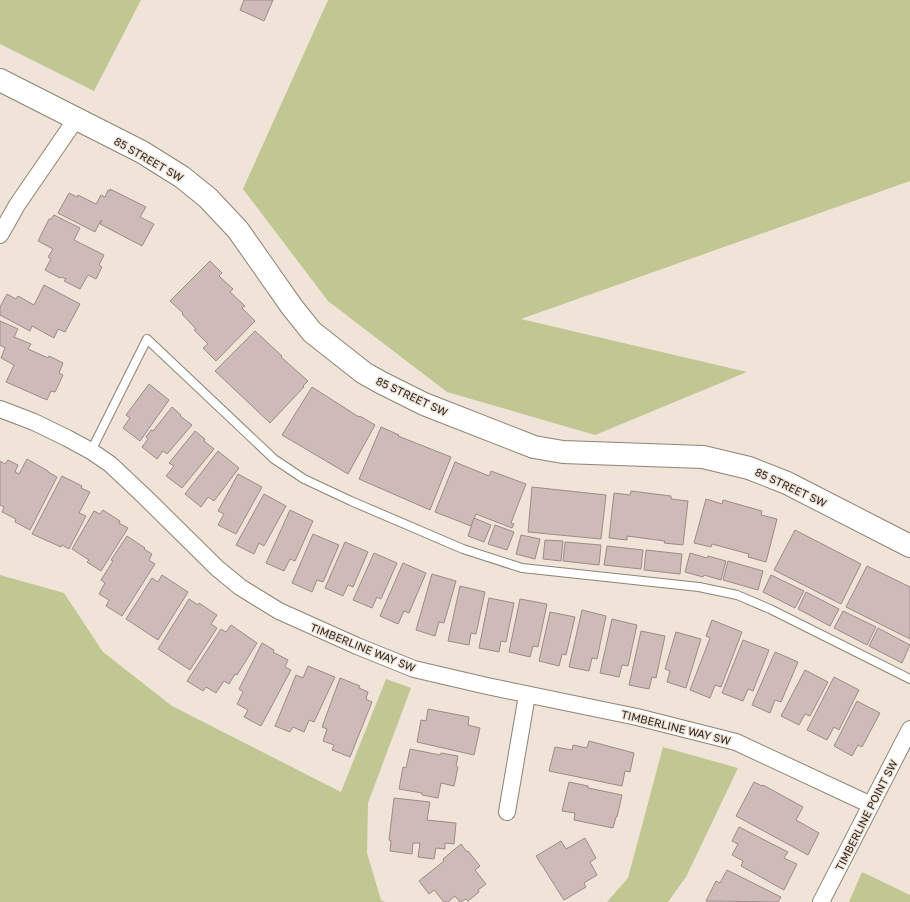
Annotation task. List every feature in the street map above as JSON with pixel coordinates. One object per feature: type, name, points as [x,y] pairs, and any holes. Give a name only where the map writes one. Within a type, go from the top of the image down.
[{"type":"street","name":"85 STREET SW","points":[[0,80],[142,152],[182,177],[208,198],[238,230],[292,307],[312,332],[364,373],[382,383],[424,404],[534,447],[563,452],[703,457],[749,468],[768,474],[793,486],[910,546]]},
{"type":"street","points":[[0,235],[17,205],[76,119]]},
{"type":"street","name":"TIMBERLINE WAY SW","points":[[0,409],[34,422],[91,451],[110,464],[217,568],[240,587],[280,611],[371,652],[414,669],[527,695],[637,717],[736,742],[871,805]]},
{"type":"street","points":[[506,812],[527,695]]},
{"type":"street","name":"TIMBERLINE POINT SW","points":[[822,902],[910,729]]},
{"type":"lane","points":[[91,451],[147,339],[274,458],[304,479],[351,501],[463,549],[522,568],[700,587],[737,595],[770,609],[910,679]]},
{"type":"green space","points":[[0,0],[141,0],[94,91],[0,44]]},
{"type":"green space","points":[[328,0],[910,0],[910,181],[521,319],[747,372],[595,435],[447,392],[328,301],[243,189]]},
{"type":"green space","points":[[0,575],[64,593],[103,652],[172,706],[341,792],[386,679],[411,688],[368,803],[367,853],[381,900],[385,902],[0,902]]},
{"type":"green space","points":[[663,747],[738,768],[686,877],[668,902],[607,902],[628,878]]},
{"type":"green space","points":[[862,872],[910,895],[910,902],[849,902]]},
{"type":"building","points":[[244,0],[273,0],[264,21],[240,10]]},
{"type":"building","points":[[110,189],[146,207],[140,217],[154,224],[142,246],[100,224],[102,221],[101,220],[95,232],[58,213],[69,193],[77,197],[78,195],[96,204],[101,195],[105,197]]},
{"type":"building","points":[[54,215],[80,228],[74,240],[104,255],[99,265],[102,267],[96,279],[88,275],[80,289],[64,281],[66,279],[60,278],[45,270],[51,259],[48,257],[53,249],[38,241],[49,219],[51,219]]},
{"type":"building","points":[[210,261],[222,273],[219,276],[233,289],[230,292],[245,306],[242,308],[255,321],[216,361],[203,348],[208,344],[194,330],[196,329],[182,314],[183,313],[170,301]]},
{"type":"building","points":[[44,285],[80,304],[65,332],[58,329],[54,338],[32,326],[30,331],[0,315],[0,307],[7,294],[16,299],[18,296],[34,305]]},
{"type":"building","points":[[0,321],[18,329],[14,337],[31,344],[28,349],[48,358],[49,356],[63,363],[59,373],[63,375],[55,392],[51,391],[47,400],[6,382],[14,365],[1,358],[5,348],[0,345]]},
{"type":"building","points":[[255,331],[308,381],[270,423],[215,371]]},
{"type":"building","points":[[149,384],[169,400],[140,441],[123,428],[130,418],[126,415]]},
{"type":"building","points":[[312,387],[359,417],[360,416],[375,425],[348,474],[282,435]]},
{"type":"building","points":[[172,407],[181,415],[180,416],[192,425],[167,454],[163,451],[157,459],[142,447],[148,439],[146,437],[151,430],[153,431]]},
{"type":"building","points":[[381,427],[399,435],[398,436],[451,457],[430,510],[359,479]]},
{"type":"building","points":[[195,431],[214,449],[182,488],[166,476],[174,466],[169,463]]},
{"type":"building","points":[[218,451],[239,468],[214,501],[208,497],[201,507],[185,494]]},
{"type":"building","points":[[27,459],[57,477],[30,530],[15,522],[16,519],[2,512],[4,507],[0,505],[0,461],[5,464],[8,460],[18,465],[15,472],[19,474]]},
{"type":"building","points":[[455,462],[489,476],[491,471],[526,484],[511,523],[514,524],[512,528],[476,514],[471,526],[435,512]]},
{"type":"building","points":[[238,474],[262,487],[236,534],[218,525],[224,514],[218,511]]},
{"type":"building","points":[[62,476],[82,486],[81,488],[90,492],[79,513],[86,516],[69,549],[32,534]]},
{"type":"building","points":[[532,487],[606,495],[601,539],[528,532]]},
{"type":"building","points":[[631,491],[671,496],[671,499],[688,501],[683,545],[627,536],[627,540],[609,538],[614,493],[630,495]]},
{"type":"building","points":[[264,494],[286,506],[264,546],[259,543],[254,554],[236,545]]},
{"type":"building","points":[[706,499],[722,504],[723,500],[762,511],[761,515],[777,519],[766,562],[748,557],[749,554],[712,544],[711,547],[694,543]]},
{"type":"building","points":[[103,510],[120,521],[119,523],[128,528],[101,571],[87,562],[89,560],[72,549],[94,511],[100,514]]},
{"type":"building","points":[[290,510],[313,521],[295,561],[290,559],[284,571],[266,563]]},
{"type":"building","points":[[474,518],[491,525],[484,542],[468,536]]},
{"type":"building","points":[[495,525],[514,532],[507,550],[488,544]]},
{"type":"building","points":[[795,530],[861,564],[841,604],[774,570]]},
{"type":"building","points":[[313,534],[339,545],[323,582],[317,580],[312,592],[292,583]]},
{"type":"building","points":[[521,535],[540,539],[535,559],[516,554]]},
{"type":"building","points":[[127,536],[152,554],[149,560],[155,564],[122,616],[106,606],[109,600],[99,594],[105,583],[101,580],[113,561],[111,560]]},
{"type":"building","points":[[545,540],[563,541],[561,561],[543,559]]},
{"type":"building","points":[[345,542],[368,552],[353,587],[348,585],[343,596],[325,588]]},
{"type":"building","points":[[565,542],[601,545],[599,565],[563,561]]},
{"type":"building","points":[[607,546],[643,550],[641,569],[604,565]]},
{"type":"building","points":[[646,550],[682,554],[680,574],[644,570]]},
{"type":"building","points":[[374,553],[397,563],[381,599],[377,597],[372,608],[353,600]]},
{"type":"building","points":[[690,553],[726,561],[721,580],[685,572]]},
{"type":"building","points":[[728,561],[763,571],[758,590],[723,580]]},
{"type":"building","points":[[403,563],[426,573],[409,613],[404,611],[398,624],[380,616]]},
{"type":"building","points":[[867,566],[910,587],[910,639],[846,607]]},
{"type":"building","points":[[432,574],[456,581],[444,623],[439,622],[435,636],[416,630]]},
{"type":"building","points":[[162,575],[188,592],[158,640],[126,619],[152,578],[158,582]]},
{"type":"building","points":[[771,575],[804,591],[795,608],[763,592]]},
{"type":"building","points":[[460,586],[485,592],[476,634],[471,633],[469,645],[448,641]]},
{"type":"building","points":[[806,592],[839,609],[830,626],[798,609]]},
{"type":"building","points":[[489,598],[514,603],[506,642],[501,641],[499,652],[479,648]]},
{"type":"building","points":[[189,599],[198,605],[199,603],[217,615],[211,624],[217,628],[190,670],[158,649]]},
{"type":"building","points":[[520,599],[547,604],[538,647],[533,646],[530,657],[509,652]]},
{"type":"building","points":[[582,610],[606,616],[597,659],[592,658],[589,671],[569,667]]},
{"type":"building","points":[[843,611],[876,627],[867,645],[834,628]]},
{"type":"building","points":[[550,612],[575,617],[566,655],[562,654],[559,666],[539,661]]},
{"type":"building","points":[[612,619],[637,625],[628,666],[622,665],[619,677],[600,673]]},
{"type":"building","points":[[712,620],[742,632],[721,687],[715,685],[710,698],[690,690],[710,638],[706,636]]},
{"type":"building","points":[[231,625],[257,643],[237,675],[235,674],[229,684],[224,681],[216,693],[206,687],[203,691],[187,681],[221,629],[226,632]]},
{"type":"building","points":[[878,628],[910,645],[902,663],[869,646]]},
{"type":"building","points":[[641,631],[665,636],[656,678],[652,677],[649,689],[629,685]]},
{"type":"building","points":[[676,632],[701,639],[686,688],[667,682],[670,671],[665,669]]},
{"type":"building","points":[[743,640],[769,650],[753,691],[748,689],[743,701],[722,693]]},
{"type":"building","points":[[262,643],[274,650],[273,652],[288,660],[285,667],[291,670],[261,726],[244,717],[248,710],[237,704],[243,692],[239,689]]},
{"type":"building","points":[[775,652],[798,662],[781,702],[775,700],[770,713],[752,705]]},
{"type":"building","points":[[308,666],[335,677],[314,722],[309,720],[304,732],[293,727],[290,732],[275,726],[296,675],[303,678]]},
{"type":"building","points":[[805,670],[828,682],[810,716],[805,714],[799,725],[781,716]]},
{"type":"building","points":[[834,677],[859,690],[839,730],[834,727],[827,740],[807,730]]},
{"type":"building","points":[[340,678],[360,686],[359,688],[368,692],[366,699],[372,702],[350,757],[332,750],[334,745],[323,741],[327,729],[322,727]]},
{"type":"building","points":[[857,701],[880,713],[862,747],[858,745],[852,756],[834,746]]},
{"type":"building","points":[[428,709],[469,717],[468,725],[480,728],[474,755],[417,742],[421,720],[426,721]]},
{"type":"building","points":[[589,741],[634,753],[630,772],[625,771],[622,786],[549,771],[555,747],[572,750],[573,745],[587,748]]},
{"type":"building","points":[[410,749],[440,755],[441,753],[458,756],[456,766],[458,767],[454,786],[441,783],[438,798],[422,795],[422,793],[399,789],[403,767],[406,768]]},
{"type":"building","points":[[569,782],[588,786],[588,788],[622,795],[613,828],[574,820],[575,813],[562,811]]},
{"type":"building","points":[[754,782],[762,786],[763,785],[803,807],[796,820],[819,833],[808,855],[736,816]]},
{"type":"building","points":[[394,798],[430,802],[427,820],[456,823],[454,844],[445,843],[445,849],[436,848],[434,859],[418,857],[420,843],[413,843],[412,854],[390,851],[391,841],[389,840]]},
{"type":"building","points":[[739,827],[788,852],[784,858],[797,864],[784,890],[741,866],[743,861],[732,855],[738,844],[732,841]]},
{"type":"building","points":[[585,838],[596,858],[590,862],[597,875],[584,883],[586,887],[564,900],[536,856],[561,841],[566,849]]},
{"type":"building","points":[[461,844],[480,866],[475,870],[486,884],[468,901],[466,899],[460,902],[455,896],[448,902],[444,902],[434,890],[429,894],[419,881],[444,861],[443,859]]},
{"type":"building","points":[[727,870],[781,897],[778,902],[706,901],[716,881],[720,883]]}]
